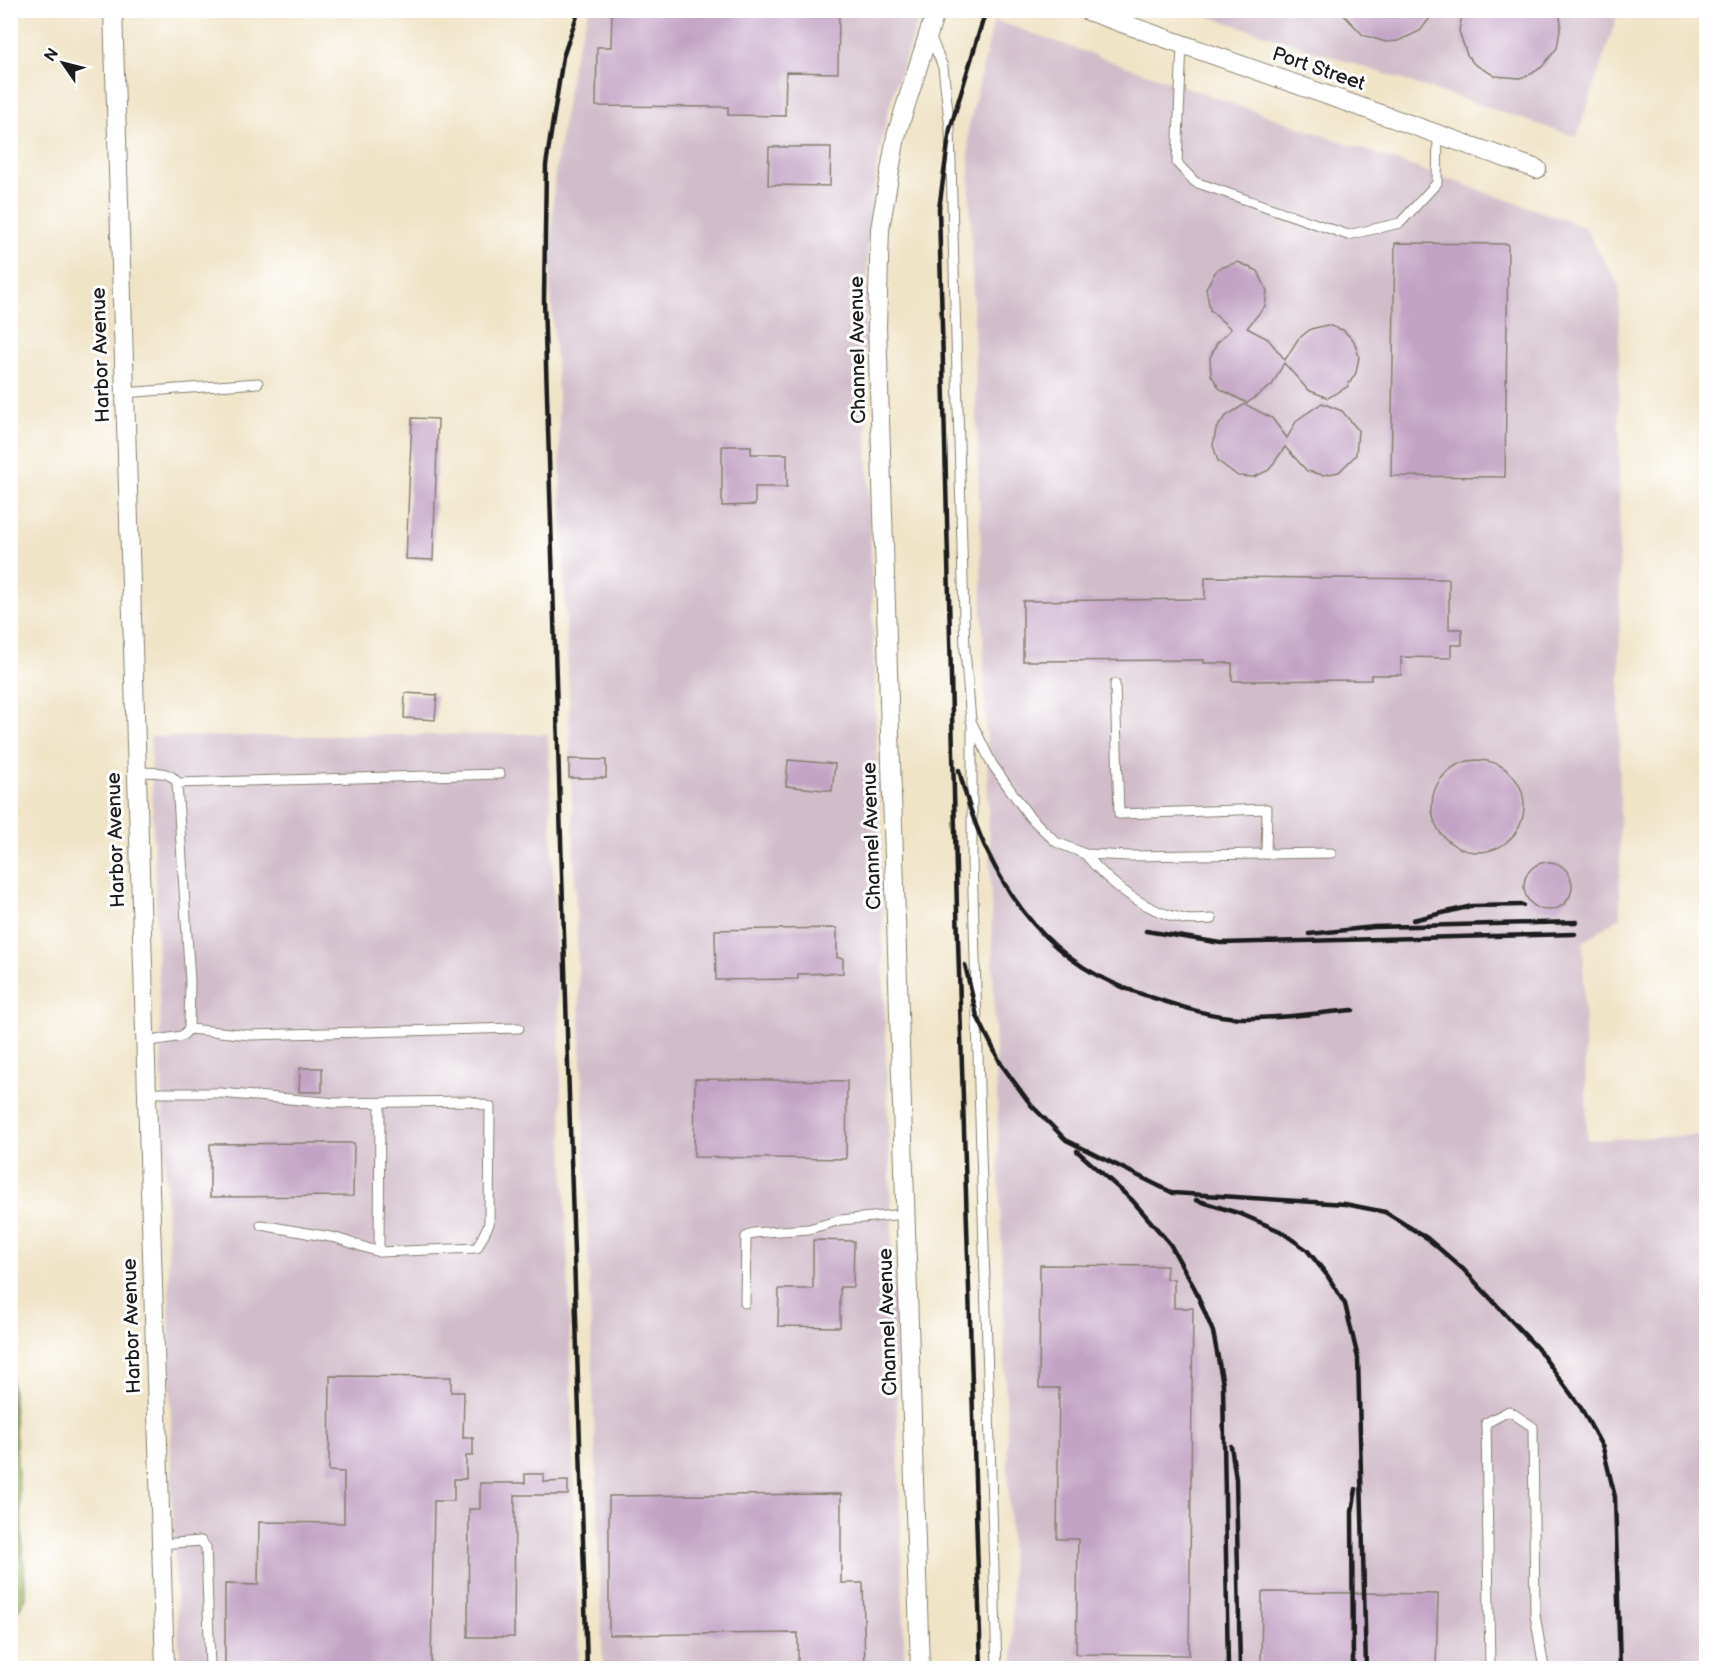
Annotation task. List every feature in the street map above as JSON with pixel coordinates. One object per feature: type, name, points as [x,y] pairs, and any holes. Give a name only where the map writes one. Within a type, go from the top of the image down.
[{"type":"street","name":"Harbor Avenue","points":[[113,10],[123,393],[165,1668]]},
{"type":"street","name":"Channel Avenue","points":[[920,1668],[877,326],[880,229],[897,136],[936,10]]},
{"type":"street","name":"Port Street","points":[[1085,10],[1537,169]]},
{"type":"lane","points":[[929,33],[943,67],[950,129],[965,650],[974,746],[972,861],[997,1668]]},
{"type":"lane","points":[[1182,44],[1177,164],[1196,182],[1348,235],[1400,223],[1437,183],[1437,134]]},
{"type":"lane","points":[[123,393],[258,383]]},
{"type":"lane","points":[[1115,684],[1119,814],[1267,809],[1266,854]]},
{"type":"lane","points":[[971,721],[992,764],[1029,816],[1056,842],[1084,854],[1129,856],[1331,853]]},
{"type":"lane","points":[[136,772],[166,774],[175,778],[177,783],[190,981],[189,1029],[182,1036],[145,1042]]},
{"type":"lane","points":[[177,783],[500,774]]},
{"type":"lane","points":[[1084,854],[1104,877],[1141,903],[1184,919],[1212,919]]},
{"type":"lane","points":[[189,1029],[250,1035],[519,1028]]},
{"type":"lane","points":[[146,1094],[220,1093],[335,1103],[470,1101],[490,1107],[489,1224],[477,1248],[379,1252],[336,1238],[261,1225]]},
{"type":"lane","points":[[379,1252],[380,1102]]},
{"type":"lane","points":[[745,1303],[747,1237],[753,1233],[809,1229],[840,1220],[906,1214]]},
{"type":"lane","points":[[1490,1668],[1486,1423],[1509,1412],[1533,1427],[1535,1615],[1544,1668]]},
{"type":"lane","points":[[161,1544],[201,1540],[206,1547],[210,1668]]},
{"type":"shaded area","points":[[589,11],[917,11],[916,25],[888,111],[877,166],[868,240],[865,368],[905,1668],[603,1668],[557,375],[550,284],[554,180],[573,60]]},
{"type":"shaded area","points":[[1193,11],[1619,11],[1577,137]]},
{"type":"shaded area","points":[[994,20],[1585,227],[1619,286],[1620,917],[1583,942],[1587,1140],[1706,1135],[1706,1668],[1014,1668],[968,130]]},
{"type":"shaded area","points":[[548,734],[568,1269],[579,1668],[180,1668],[172,1504],[169,1281],[150,737]]},
{"type":"green space","points":[[11,1368],[26,1598],[10,1620]]},
{"type":"building","points":[[1339,10],[1436,10],[1420,31],[1398,41],[1386,42],[1363,35]]},
{"type":"building","points":[[1463,10],[1559,10],[1561,24],[1557,48],[1542,67],[1531,74],[1520,78],[1495,76],[1474,64],[1467,55],[1459,31]]},
{"type":"building","points":[[612,12],[839,13],[838,73],[786,72],[785,116],[728,115],[728,107],[596,106],[597,47],[611,47]]},
{"type":"building","points":[[769,147],[831,147],[830,186],[768,185]]},
{"type":"building","points":[[1395,243],[1508,244],[1505,477],[1391,476]]},
{"type":"building","points":[[1238,262],[1258,271],[1267,291],[1265,306],[1247,328],[1268,339],[1285,360],[1298,339],[1311,329],[1327,325],[1343,330],[1354,341],[1359,357],[1356,373],[1347,387],[1328,398],[1308,390],[1284,363],[1272,385],[1247,403],[1220,389],[1211,375],[1210,358],[1217,343],[1231,329],[1210,310],[1206,288],[1217,269]]},
{"type":"building","points":[[1322,403],[1342,411],[1358,430],[1356,455],[1339,472],[1323,475],[1307,471],[1285,447],[1269,470],[1254,477],[1238,476],[1218,461],[1213,445],[1216,429],[1226,416],[1245,404],[1272,418],[1287,438],[1297,420]]},
{"type":"building","points":[[412,418],[438,419],[433,560],[406,559]]},
{"type":"building","points":[[722,446],[751,446],[751,454],[787,454],[787,487],[755,487],[755,505],[722,506]]},
{"type":"building","points":[[1205,577],[1449,579],[1449,629],[1462,629],[1462,645],[1451,645],[1451,658],[1401,657],[1401,675],[1371,675],[1371,680],[1232,681],[1232,663],[1204,663],[1204,660],[1023,661],[1023,601],[1205,599]]},
{"type":"building","points":[[405,693],[437,695],[435,720],[404,718]]},
{"type":"building","points":[[569,759],[606,760],[606,778],[569,778]]},
{"type":"building","points":[[788,760],[835,764],[832,791],[786,786]]},
{"type":"building","points":[[1478,760],[1496,764],[1511,773],[1520,788],[1524,806],[1520,824],[1511,839],[1496,848],[1478,852],[1460,848],[1445,839],[1436,824],[1432,806],[1436,788],[1445,773],[1460,764]]},
{"type":"building","points":[[1543,862],[1553,862],[1568,872],[1572,886],[1571,895],[1562,906],[1553,910],[1543,910],[1528,900],[1524,891],[1524,881],[1534,866]]},
{"type":"building","points":[[837,928],[837,958],[843,958],[843,973],[798,974],[798,979],[716,980],[715,930]]},
{"type":"building","points":[[300,1068],[322,1068],[322,1092],[299,1092]]},
{"type":"building","points":[[695,1079],[847,1081],[846,1159],[694,1157]]},
{"type":"building","points":[[354,1143],[353,1196],[210,1197],[210,1144]]},
{"type":"building","points":[[813,1240],[854,1241],[853,1287],[840,1287],[840,1327],[778,1326],[779,1289],[813,1289]]},
{"type":"building","points":[[1040,1265],[1167,1266],[1166,1279],[1174,1279],[1174,1308],[1193,1308],[1189,1655],[1076,1654],[1078,1539],[1057,1539],[1059,1388],[1039,1388]]},
{"type":"building","points":[[330,1376],[451,1377],[451,1392],[464,1392],[463,1438],[473,1438],[473,1456],[466,1456],[466,1479],[454,1479],[454,1501],[434,1501],[431,1665],[379,1665],[379,1668],[225,1668],[225,1584],[258,1585],[259,1522],[344,1523],[344,1472],[329,1471]]},
{"type":"building","points":[[525,1474],[544,1474],[544,1482],[568,1481],[568,1495],[515,1495],[514,1637],[468,1637],[469,1509],[480,1509],[480,1483],[525,1483]]},
{"type":"building","points":[[841,1494],[841,1583],[863,1583],[865,1668],[798,1668],[798,1633],[609,1635],[609,1496]]},
{"type":"building","points":[[1262,1592],[1438,1594],[1436,1668],[1261,1668]]},
{"type":"railway","points":[[579,10],[563,57],[546,165],[544,300],[587,1668]]},
{"type":"railway","points":[[981,1668],[957,909],[939,209],[950,129],[986,10]]},
{"type":"railway","points":[[959,770],[980,834],[1011,894],[1032,922],[1055,946],[1082,966],[1130,990],[1189,1009],[1220,1016],[1268,1018],[1353,1010]]},
{"type":"railway","points":[[1413,920],[1472,906],[1523,905]]},
{"type":"railway","points":[[1309,934],[1374,927],[1577,922]]},
{"type":"railway","points":[[1146,931],[1221,943],[1575,934]]},
{"type":"railway","points":[[965,965],[977,1016],[1001,1064],[1031,1105],[1066,1140],[1173,1193],[1345,1204],[1385,1212],[1427,1238],[1463,1269],[1538,1349],[1581,1408],[1603,1448],[1615,1497],[1620,1668]]},
{"type":"railway","points":[[1077,1151],[1132,1200],[1170,1244],[1195,1289],[1213,1332],[1223,1384],[1228,1668]]},
{"type":"railway","points":[[1196,1200],[1241,1214],[1280,1231],[1307,1250],[1327,1275],[1345,1304],[1358,1358],[1366,1668]]},
{"type":"railway","points":[[1231,1446],[1236,1479],[1240,1668]]},
{"type":"railway","points":[[1353,1668],[1352,1512],[1356,1489]]}]
